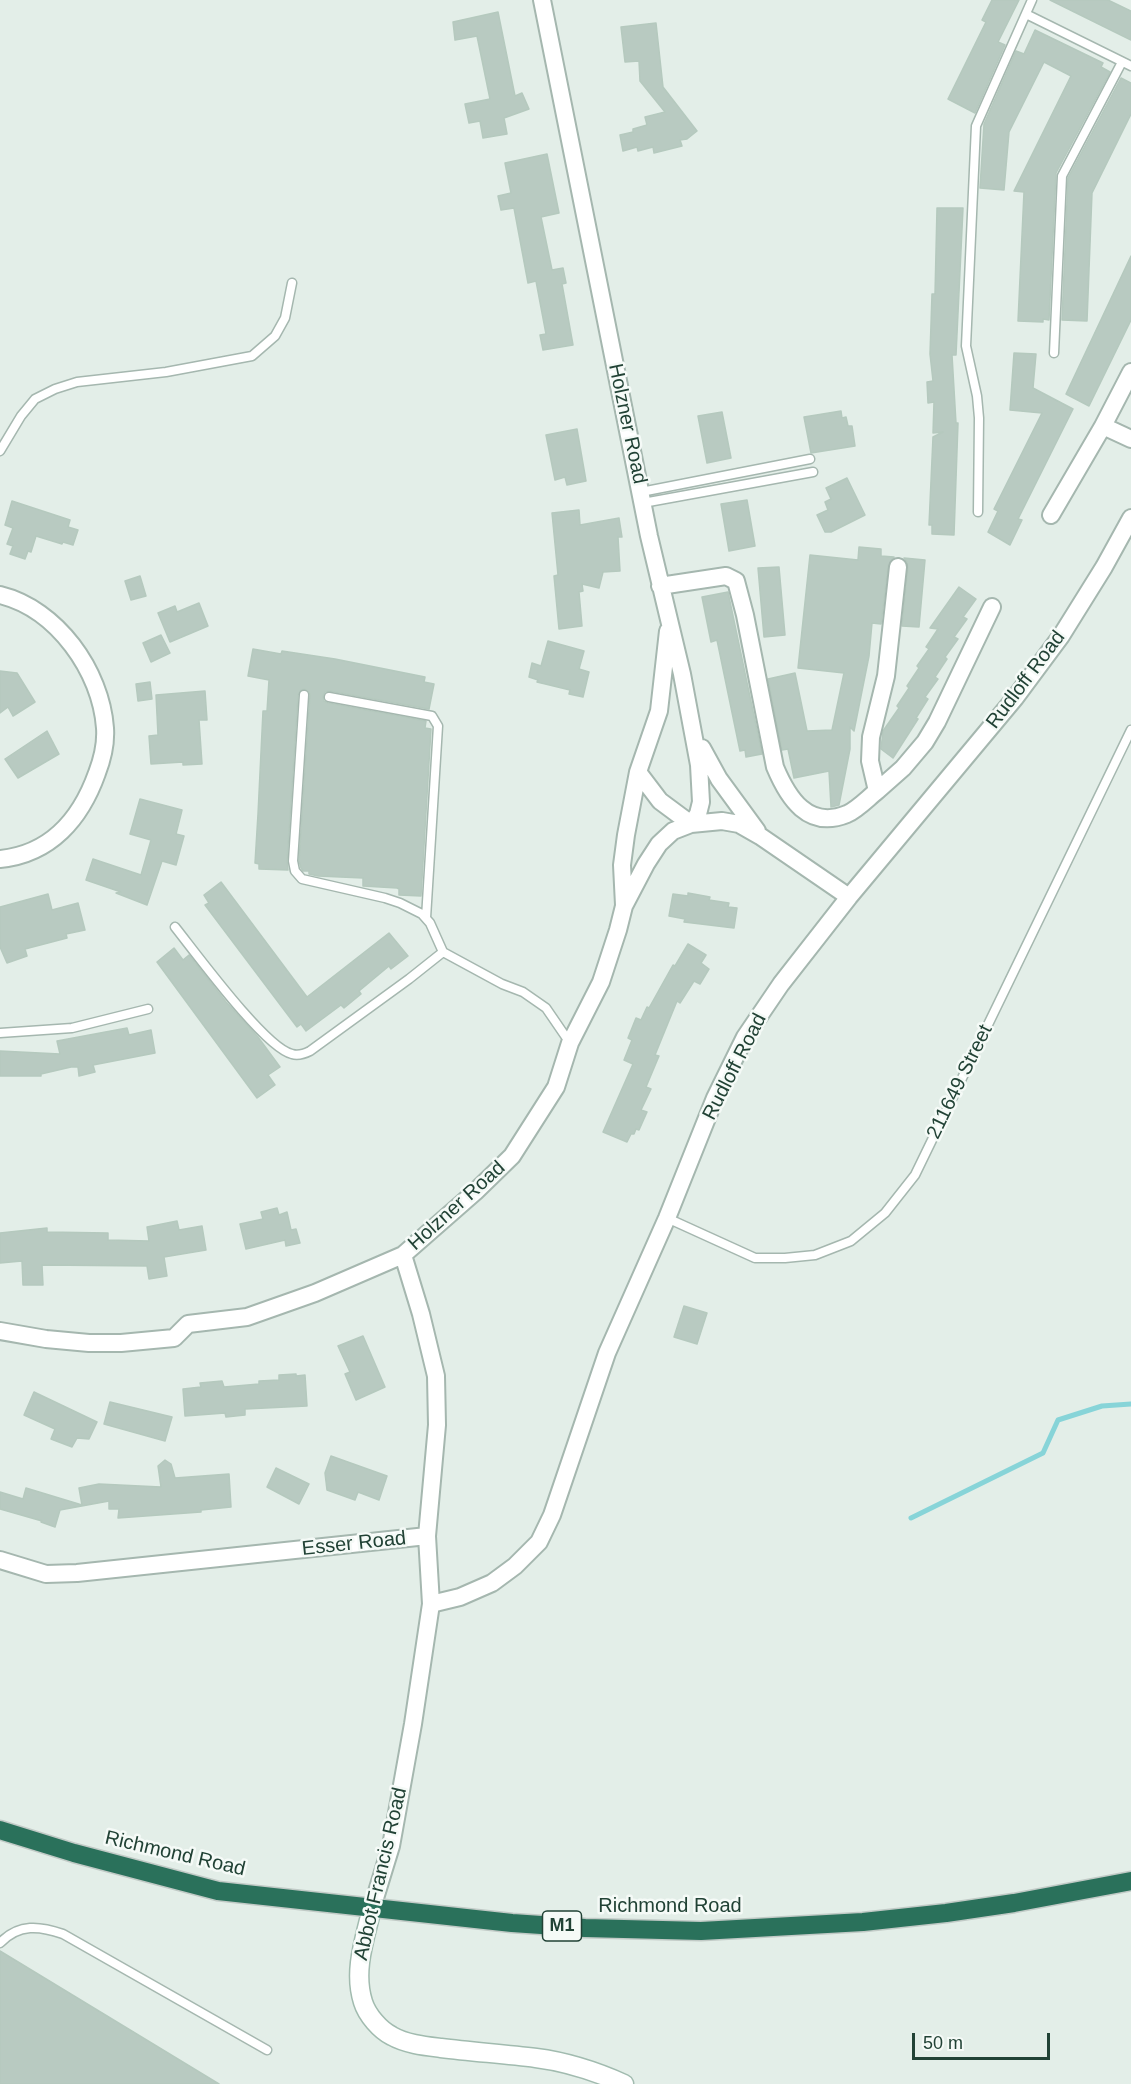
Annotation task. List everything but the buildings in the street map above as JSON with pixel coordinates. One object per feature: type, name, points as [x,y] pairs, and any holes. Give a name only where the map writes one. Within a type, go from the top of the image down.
[{"type":"highway","name":"Richmond Road","points":[[0,1830],[74,1853],[218,1891],[585,1928],[701,1931],[853,1923],[946,1913],[1131,1881]]},
{"type":"street","name":"Holzner Road","points":[[542,0],[642,498],[669,621],[659,711],[638,772],[628,822],[622,865],[624,906]]},
{"type":"street","points":[[1051,515],[1103,426],[1131,372]]},
{"type":"street","points":[[1103,426],[1131,439]]},
{"type":"street","name":"Rudloff Road","points":[[431,1604],[460,1597],[492,1583],[515,1566],[539,1542],[556,1506],[607,1353],[667,1218],[716,1098],[745,1037],[781,984],[849,897],[1015,698],[1055,645],[1131,519]]},
{"type":"street","points":[[877,790],[870,761],[871,737],[886,676],[898,567]]},
{"type":"street","points":[[660,586],[726,576],[736,581],[745,615],[775,767],[784,789],[798,806],[813,816],[848,813],[903,768],[925,742],[937,722],[992,607]]},
{"type":"street","points":[[0,595],[12,598],[46,619],[72,643],[90,674],[101,704],[105,730],[97,772],[90,792],[74,819],[46,845],[0,859]]},
{"type":"street","points":[[638,772],[660,801],[691,824],[698,814],[701,796],[699,765],[669,621]]},
{"type":"street","points":[[692,725],[707,761],[760,836]]},
{"type":"street","name":"Holzner Road","points":[[0,1331],[46,1340],[89,1343],[121,1343],[174,1338],[188,1324],[247,1317],[315,1293],[403,1255],[512,1156],[556,1087],[570,1043],[601,982],[624,906],[659,844],[673,831],[691,824],[722,821],[739,825],[760,836],[849,897]]},
{"type":"street","name":"Esser Road","points":[[0,1560],[46,1574],[77,1573],[427,1536],[437,1425],[436,1376],[422,1314],[403,1255]]},
{"type":"street","name":"Abbot Francis Road","points":[[427,1536],[431,1604],[413,1724],[390,1846],[360,1960],[359,1980],[363,2003],[373,2021],[392,2037],[430,2047],[565,2063],[594,2070],[624,2084]]},
{"type":"lane","points":[[978,512],[978,407],[966,346],[976,126],[1032,0]]},
{"type":"lane","points":[[1026,14],[1131,66]]},
{"type":"lane","points":[[1054,353],[1062,176],[1122,62]]},
{"type":"lane","points":[[0,451],[21,416],[35,399],[55,389],[77,382],[166,372],[252,356],[275,336],[285,318],[292,284]]},
{"type":"lane","points":[[642,498],[810,459]]},
{"type":"lane","points":[[642,498],[813,472]]},
{"type":"lane","points":[[304,695],[293,861],[295,871],[302,879],[400,903],[423,914],[443,952],[502,984],[523,992],[546,1008],[570,1043]]},
{"type":"lane","points":[[329,697],[432,716],[438,726],[426,918]]},
{"type":"lane","name":"211649 Street","points":[[667,1218],[755,1258],[785,1258],[815,1255],[851,1241],[885,1213],[915,1174],[1131,730]]},
{"type":"lane","points":[[175,927],[254,1024],[272,1042],[292,1054],[310,1052],[443,952]]},
{"type":"lane","points":[[0,1033],[72,1028],[148,1009]]},
{"type":"lane","points":[[0,1943],[15,1931],[24,1928],[47,1929],[63,1934],[267,2050]]},
{"type":"waterway","points":[[911,1518],[1043,1453],[1058,1420],[1102,1406],[1131,1404]]}]
